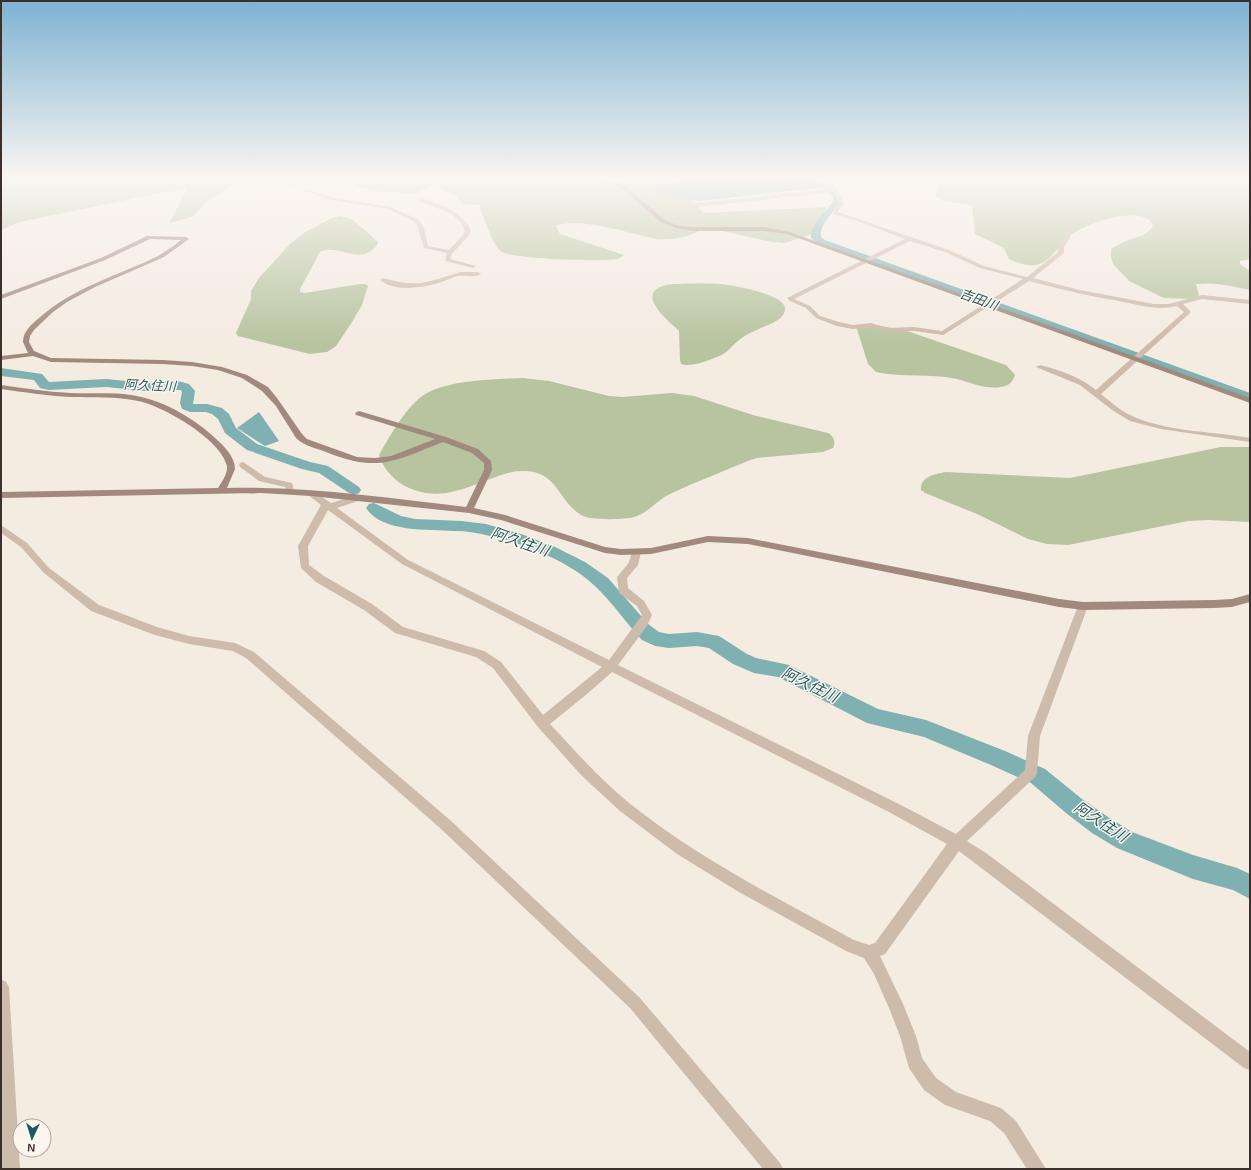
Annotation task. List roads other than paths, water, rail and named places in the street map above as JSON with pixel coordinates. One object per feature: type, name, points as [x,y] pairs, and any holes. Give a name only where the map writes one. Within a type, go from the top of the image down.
[{"type":"street","points":[[423,234],[426,246],[451,252]]},
{"type":"street","points":[[467,234],[451,252],[447,260],[473,266]]},
{"type":"street","points":[[786,234],[866,261],[1250,401]]},
{"type":"street","points":[[893,234],[947,251],[982,267],[1080,292],[1139,304],[1169,306],[1202,297],[1250,302]]},
{"type":"street","points":[[909,239],[790,298],[808,307],[818,316],[837,324],[853,327],[870,325],[886,330],[914,329],[941,334],[1028,279],[1061,253],[1061,247],[1067,241],[1067,234]]},
{"type":"street","points":[[1,297],[103,259],[149,237],[186,239],[155,260],[94,284],[71,295],[53,307],[31,329],[26,338],[28,347],[34,354],[44,358],[62,361],[190,364],[227,370],[248,378],[266,390],[299,436],[304,440],[356,459],[374,462],[385,460],[443,439]]},
{"type":"street","points":[[383,280],[397,284],[416,285],[436,282],[455,275],[478,274]]},
{"type":"street","points":[[1096,394],[1188,312],[1179,304]]},
{"type":"street","points":[[1,358],[34,354]]},
{"type":"street","points":[[1040,367],[1087,386],[1119,412],[1157,426],[1250,440]]},
{"type":"street","points":[[1,387],[48,394],[122,396],[143,399],[165,407],[211,438],[225,452],[230,461],[231,471],[221,491]]},
{"type":"street","points":[[358,413],[443,439],[482,455],[488,463],[488,470],[469,510]]},
{"type":"street","points":[[243,465],[262,479],[289,484],[290,491]]},
{"type":"street","points":[[1,495],[290,491],[469,510],[502,517],[605,550],[636,552],[650,551],[708,538],[734,539],[870,564],[1059,603],[1083,606],[1214,604],[1232,603],[1250,598]]},
{"type":"street","points":[[311,493],[405,562],[610,667],[887,804],[957,842],[981,858],[1250,1062]]},
{"type":"street","points":[[358,498],[328,506],[303,546],[302,559],[304,566],[307,569],[320,579],[368,606],[399,630],[480,654],[497,665],[542,723],[586,772],[624,807],[682,849],[744,888],[851,946],[868,952],[880,949],[957,842],[1031,773],[1034,736],[1083,606]]},
{"type":"street","points":[[341,514],[346,507],[358,498]]},
{"type":"street","points":[[1,528],[24,545],[46,570],[95,608],[155,631],[189,640],[235,647],[250,655],[446,824],[635,1003],[774,1169]]},
{"type":"street","points":[[542,723],[583,691],[610,667],[648,615],[638,600],[623,590],[622,577],[633,565],[636,552]]},
{"type":"street","points":[[868,952],[879,969],[895,1004],[908,1036],[915,1062],[930,1084],[951,1099],[994,1114],[1010,1127],[1037,1169]]},
{"type":"street","points":[[1,987],[10,1169]]},
{"type":"water","points":[[259,412],[279,441],[265,446],[237,428]]},
{"type":"waterway","name":"吉田川","points":[[816,234],[816,238],[822,242],[1250,397]]},
{"type":"waterway","name":"阿久住川","points":[[1,372],[38,377],[44,385],[49,386],[106,383],[146,387],[178,385],[185,387],[189,391],[186,403],[187,406],[190,408],[207,408],[217,411],[224,417],[230,430],[252,447],[307,466],[323,469],[354,490]]},
{"type":"waterway","name":"阿久住川","points":[[374,508],[382,514],[398,521],[415,524],[455,525],[480,528],[534,544],[565,558],[592,574],[614,595],[648,635],[655,639],[669,641],[697,639],[713,641],[740,659],[754,665],[782,670],[874,717],[926,729],[998,758],[1038,776],[1074,806],[1100,825],[1125,840],[1193,867],[1237,880],[1250,887]]}]
